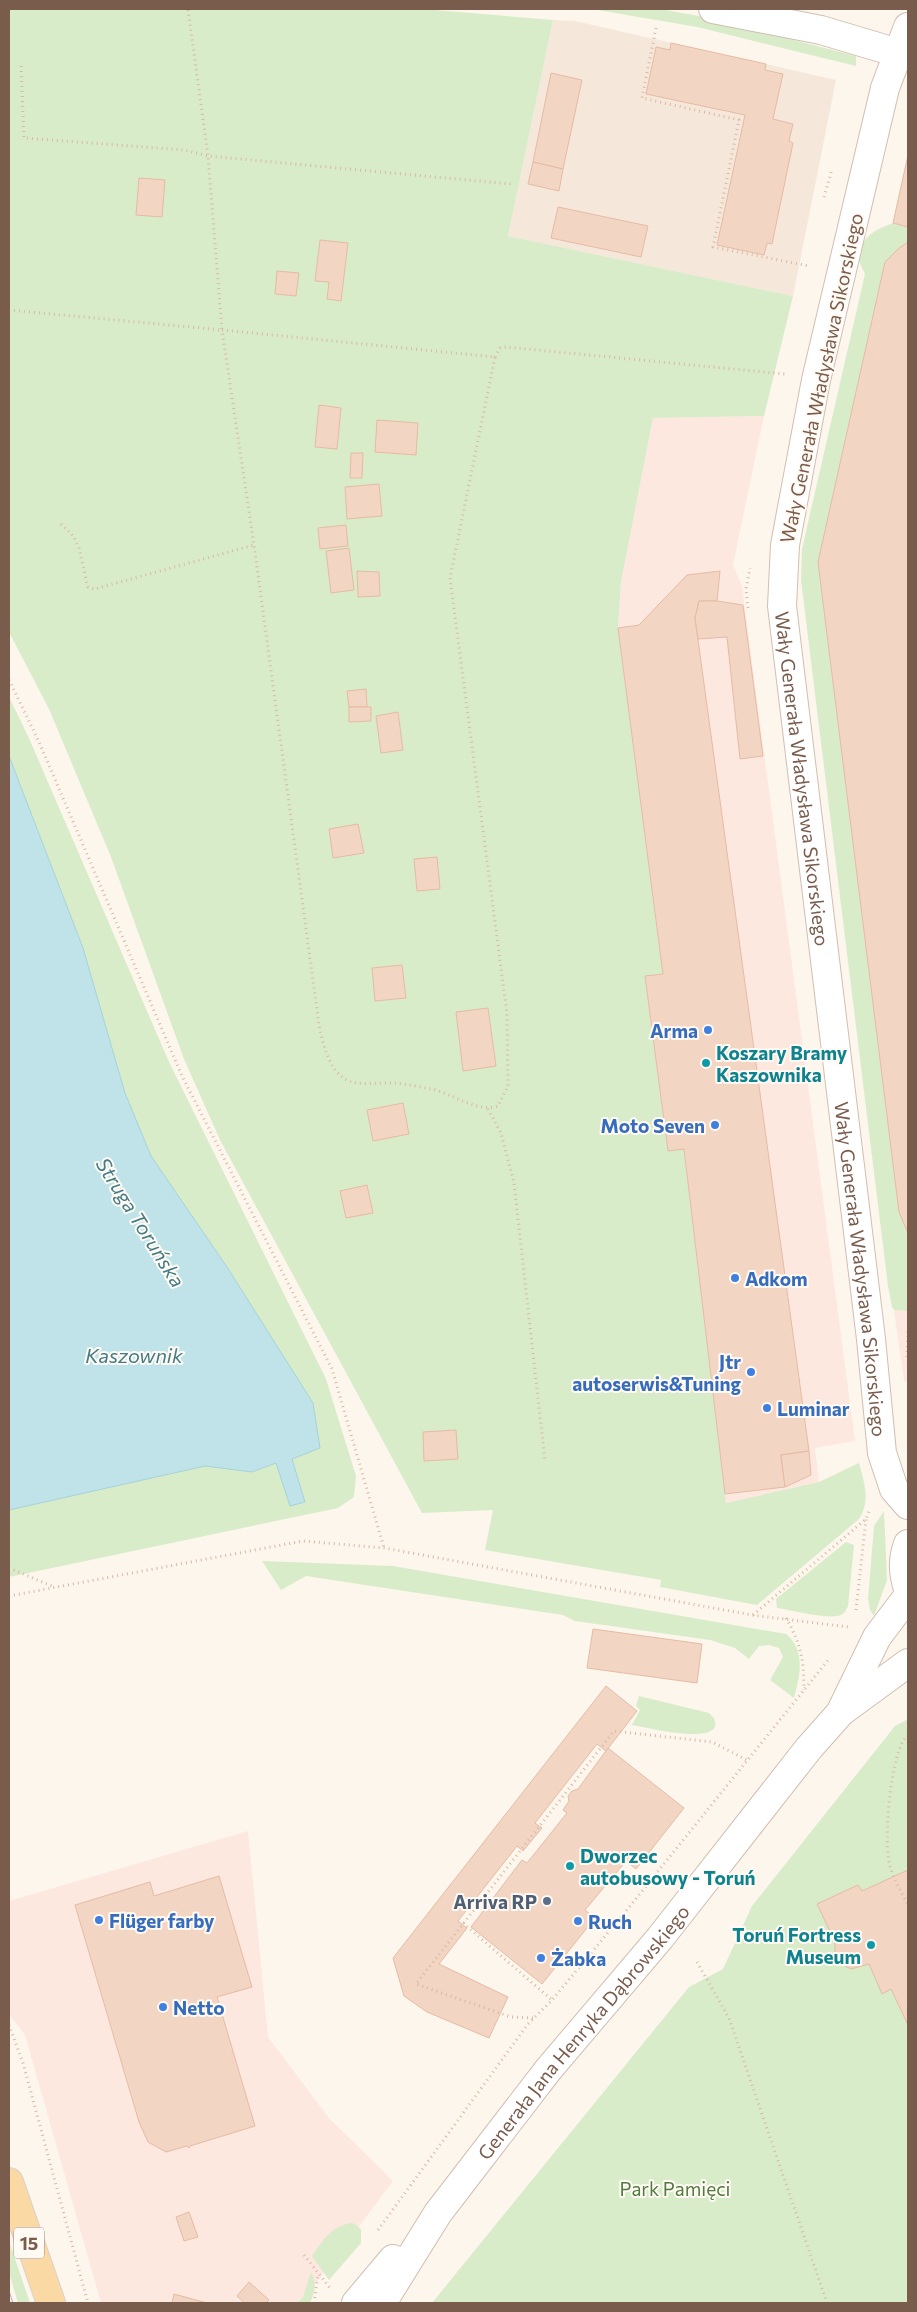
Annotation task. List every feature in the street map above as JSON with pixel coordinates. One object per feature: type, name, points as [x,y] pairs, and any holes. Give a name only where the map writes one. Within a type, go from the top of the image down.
[{"type":"main road","name":"15","points":[[9,2182],[50,2303]]},
{"type":"street","points":[[713,9],[821,30],[903,54],[908,27]]},
{"type":"street","name":"Wały Generała Władysława Sikorskiego","points":[[903,54],[885,88],[816,380],[785,546],[782,606],[871,1339],[882,1453],[894,1489],[908,1505]]},
{"type":"street","points":[[908,1544],[904,1556],[903,1575],[908,1589]]},
{"type":"street","name":"Generała Jana Henryka Dąbrowskiego","points":[[840,1712],[877,1637],[908,1596]]},
{"type":"street","name":"Generała Jana Henryka Dąbrowskiego","points":[[382,2303],[438,2213],[548,2070],[660,1938],[809,1748],[840,1712],[908,1663]]},
{"type":"street","name":"Generała Jana Henryka Dąbrowskiego","points":[[345,2298],[438,2213]]},
{"type":"path","points":[[188,9],[208,156],[222,330],[254,545],[320,1032],[331,1064],[342,1078],[359,1084],[394,1083],[435,1090],[488,1109],[498,1106],[508,1086],[507,1014],[450,578],[495,357],[500,348],[506,347],[792,374]]},
{"type":"path","points":[[656,28],[642,98],[739,120],[713,247],[809,266]]},
{"type":"path","points":[[21,66],[24,138],[184,150],[208,156],[512,184]]},
{"type":"path","points":[[9,310],[495,357]]},
{"type":"path","points":[[61,524],[76,541],[88,587],[95,589],[254,545]]},
{"type":"path","points":[[9,680],[39,742],[182,1076],[332,1369],[384,1548]]},
{"type":"path","points":[[488,1109],[501,1133],[514,1183],[545,1461]]},
{"type":"path","points":[[907,1360],[908,1328]]},
{"type":"path","points":[[856,1616],[866,1519],[873,1505]]},
{"type":"path","points":[[752,1615],[866,1519]]},
{"type":"path","points":[[9,1596],[303,1542],[384,1548],[752,1615],[851,1628]]},
{"type":"path","points":[[9,1568],[54,1588]]},
{"type":"path","points":[[786,1618],[798,1640],[804,1663],[804,1691]]},
{"type":"path","points":[[847,1634],[854,1622]]},
{"type":"path","points":[[378,2231],[534,2018],[552,2000],[832,1655]]},
{"type":"path","points":[[534,2018],[523,2020],[511,2017],[416,1984],[614,1731],[712,1742],[747,1760]]},
{"type":"path","points":[[908,1735],[904,1738],[893,1767],[888,1830],[890,1866],[908,1905]]},
{"type":"path","points":[[463,1923],[552,2000]]},
{"type":"path","points":[[696,1962],[729,2018],[827,2303]]},
{"type":"path","points":[[9,2025],[23,2063],[88,2303]]},
{"type":"path","points":[[304,2255],[318,2275],[345,2298]]},
{"type":"path","points":[[314,2303],[318,2275]]},
{"type":"shaded area","points":[[553,20],[575,21],[836,80],[793,296],[508,236]]},
{"type":"shaded area","points":[[764,416],[733,565],[742,586],[855,1441],[815,1448],[819,1482],[726,1503],[684,1150],[668,1151],[645,976],[663,974],[618,628],[621,582],[653,418]]},
{"type":"shaded area","points":[[894,1310],[908,1311],[908,1383],[904,1381]]},
{"type":"shaded area","points":[[248,1831],[268,2037],[329,2118],[393,2181],[301,2303],[101,2303],[25,2035],[9,2014],[9,1901]]},
{"type":"green space","points":[[9,9],[423,9],[553,20],[508,236],[793,296],[764,416],[653,418],[621,582],[618,628],[663,974],[645,976],[668,1151],[684,1149],[726,1503],[819,1482],[859,1463],[866,1498],[863,1512],[859,1519],[757,1605],[660,1587],[661,1580],[485,1550],[493,1510],[422,1513],[220,1140],[184,1059],[111,857],[49,709],[9,632]]},
{"type":"green space","points":[[592,9],[660,9],[699,16],[856,56],[856,66],[697,27]]},
{"type":"green space","points":[[893,223],[908,227],[908,445],[889,534],[887,587],[908,744],[908,1311],[894,1310],[888,1286],[801,580],[802,549],[865,274],[856,255],[870,235]]},
{"type":"green space","name":"Kaszownik","points":[[9,697],[28,736],[169,1062],[326,1379],[356,1476],[354,1497],[338,1508],[9,1577]]},
{"type":"green space","points":[[884,1511],[887,1580],[874,1616],[870,1610],[868,1599],[874,1526]]},
{"type":"green space","points":[[846,1542],[854,1545],[848,1606],[844,1613],[828,1616],[777,1608],[776,1599]]},
{"type":"green space","points":[[262,1561],[393,1566],[786,1634],[797,1648],[799,1655],[800,1664],[796,1690],[794,1698],[770,1680],[783,1657],[779,1648],[769,1645],[759,1646],[749,1659],[735,1648],[710,1640],[575,1621],[563,1615],[306,1576],[281,1590]]},
{"type":"green space","points":[[639,1696],[709,1713],[714,1718],[715,1727],[709,1732],[683,1734],[632,1725],[640,1710],[636,1706]]},
{"type":"green space","name":"Park Pamięci","points":[[908,1719],[908,1867],[906,1868],[908,1873],[908,2303],[432,2303],[689,1987],[723,1969],[752,1906],[895,1726]]},
{"type":"green space","points":[[353,2223],[361,2229],[361,2243],[329,2280],[312,2256],[329,2234],[339,2227]]},
{"type":"green space","points":[[9,2241],[30,2303],[18,2303],[9,2272]]},
{"type":"green space","points":[[311,2272],[315,2288],[310,2303],[297,2303],[303,2297]]},
{"type":"water","name":"Kaszownik","points":[[9,756],[83,948],[125,1093],[151,1156],[227,1267],[313,1403],[320,1448],[292,1459],[305,1502],[290,1506],[276,1463],[252,1472],[205,1466],[9,1510]]},
{"type":"building","points":[[671,43],[766,64],[765,70],[783,74],[773,119],[793,124],[789,141],[793,143],[772,244],[767,243],[764,255],[717,245],[745,115],[646,94],[656,47],[670,50]]},
{"type":"building","points":[[551,73],[582,80],[563,169],[533,162]]},
{"type":"building","points":[[908,155],[908,227],[893,223]]},
{"type":"building","points":[[533,162],[563,169],[559,191],[528,184]]},
{"type":"building","points":[[139,178],[165,180],[162,217],[136,215]]},
{"type":"building","points":[[558,207],[648,226],[641,257],[551,238]]},
{"type":"building","points":[[320,240],[348,243],[341,301],[327,299],[329,282],[315,281]]},
{"type":"building","points":[[908,242],[908,1233],[899,1212],[818,562],[885,262]]},
{"type":"building","points":[[277,271],[299,273],[296,296],[275,294]]},
{"type":"building","points":[[319,405],[341,408],[337,449],[315,447]]},
{"type":"building","points":[[377,420],[418,423],[416,455],[375,452]]},
{"type":"building","points":[[351,453],[363,453],[362,478],[350,478]]},
{"type":"building","points":[[379,484],[382,516],[347,519],[345,487]]},
{"type":"building","points":[[346,525],[348,546],[320,549],[318,528]]},
{"type":"building","points":[[349,548],[354,590],[331,593],[326,551]]},
{"type":"building","points":[[357,571],[379,572],[380,596],[358,597]]},
{"type":"building","name":"Koszary Bramy Kaszownika","points":[[720,571],[717,601],[699,601],[695,618],[809,1451],[781,1455],[785,1487],[725,1494],[684,1149],[668,1151],[645,976],[663,974],[618,628],[639,625],[687,575]]},
{"type":"building","points":[[699,601],[717,601],[743,605],[763,756],[740,759],[727,637],[698,639],[695,618]]},
{"type":"building","points":[[366,689],[367,707],[349,707],[347,691]]},
{"type":"building","points":[[349,707],[371,707],[371,721],[349,722]]},
{"type":"building","points":[[398,712],[403,750],[381,753],[376,716]]},
{"type":"building","points":[[358,824],[364,853],[333,858],[329,829]]},
{"type":"building","points":[[437,857],[440,889],[417,891],[414,859]]},
{"type":"building","points":[[402,965],[406,998],[375,1001],[372,968]]},
{"type":"building","points":[[488,1008],[496,1066],[463,1071],[456,1012]]},
{"type":"building","points":[[403,1103],[409,1134],[373,1141],[367,1110]]},
{"type":"building","points":[[367,1185],[373,1213],[346,1218],[340,1191]]},
{"type":"building","points":[[456,1430],[458,1459],[424,1461],[423,1432]]},
{"type":"building","points":[[809,1451],[811,1475],[785,1487],[781,1455]]},
{"type":"building","points":[[593,1629],[702,1644],[697,1683],[587,1668]]},
{"type":"building","points":[[606,1686],[637,1711],[606,1751],[597,1744],[535,1823],[542,1828],[523,1851],[517,1846],[458,1921],[467,1928],[439,1964],[508,1997],[489,2038],[427,2012],[404,1996],[393,1958]]},
{"type":"building","name":"Dworzec autobusowy - Toruń","points":[[608,1748],[684,1808],[636,1869],[626,1861],[585,1910],[595,1918],[542,1984],[471,1927],[522,1860],[527,1863],[567,1813],[563,1810],[569,1801],[568,1796],[572,1791],[578,1789]]},
{"type":"building","name":"Toruń Fortress Museum","points":[[908,1870],[908,2025],[891,1989],[882,1994],[869,1964],[851,1969],[839,1963],[835,1956],[835,1942],[817,1904],[858,1885],[862,1891]]},
{"type":"building","name":"Netto","points":[[219,1876],[252,1987],[217,1997],[255,2126],[190,2146],[189,2148],[187,2146],[166,2152],[148,2142],[139,2122],[75,1905],[150,1882],[154,1896]]},
{"type":"building","points":[[189,2212],[198,2237],[184,2241],[176,2217]]},
{"type":"building","points":[[249,2282],[269,2300],[266,2303],[245,2303],[237,2296]]},
{"type":"building","points":[[174,2294],[207,2303],[172,2303]]},
{"type":"tram line","points":[[9,2291],[13,2303]]},
{"type":"place","name":"Arma","points":[[708,1030]]},
{"type":"place","name":"Koszary Bramy Kaszownika","points":[[706,1063]]},
{"type":"place","name":"Moto Seven","points":[[715,1125]]},
{"type":"place","name":"Adkom","points":[[735,1278]]},
{"type":"place","name":"Jtr autoserwis&Tuning","points":[[751,1372]]},
{"type":"place","name":"Luminar","points":[[767,1408]]},
{"type":"place","name":"Dworzec autobusowy - Toruń","points":[[570,1866]]},
{"type":"place","name":"Arriva RP","points":[[547,1901]]},
{"type":"place","name":"Flüger farby","points":[[99,1920]]},
{"type":"place","name":"Ruch","points":[[578,1921]]},
{"type":"place","name":"Toruń Fortress Museum","points":[[871,1945]]},
{"type":"place","name":"Żabka","points":[[541,1958]]},
{"type":"place","name":"Netto","points":[[163,2007]]},
{"type":"water label","name":"Struga Toruńska","points":[[141,1222]]}]
